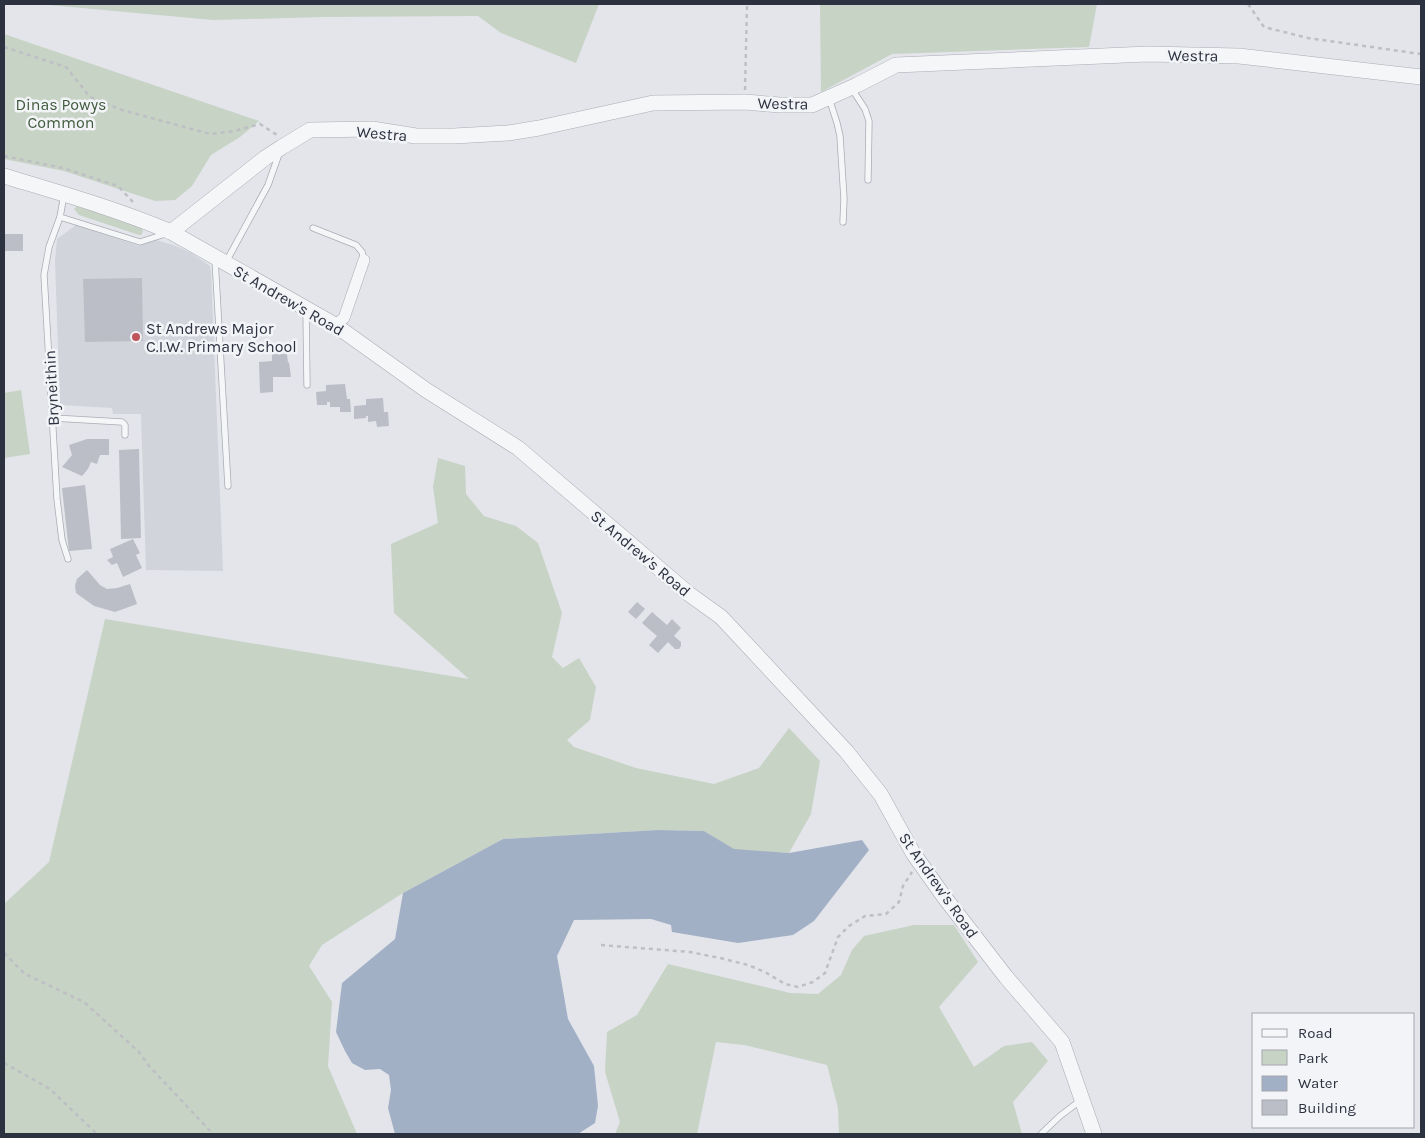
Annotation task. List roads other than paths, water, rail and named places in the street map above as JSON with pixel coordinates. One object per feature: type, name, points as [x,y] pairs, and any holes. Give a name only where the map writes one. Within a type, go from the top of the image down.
[{"type":"street","name":"Westra","points":[[171,232],[285,145],[310,130],[372,129],[416,136],[454,136],[508,133],[539,128],[653,103],[745,102],[812,105],[851,88],[896,64],[1148,54],[1239,56],[1421,77]]},
{"type":"street","name":"St Andrew's Road","points":[[4,176],[65,194],[171,232],[335,325],[426,390],[518,448],[689,594],[721,618],[846,751],[881,795],[912,854],[1006,977],[1062,1042],[1094,1134]]},
{"type":"street","points":[[335,325],[344,318],[364,260]]},
{"type":"lane","points":[[851,88],[865,110],[869,121],[868,180]]},
{"type":"lane","points":[[829,98],[838,123],[840,136],[844,199],[843,222]]},
{"type":"lane","points":[[228,486],[220,260],[268,185],[285,145]]},
{"type":"lane","name":"Bryneithin","points":[[65,194],[60,217],[49,248],[44,275],[57,499],[62,540],[68,559]]},
{"type":"lane","points":[[60,217],[140,242],[171,232]]},
{"type":"lane","points":[[313,228],[356,245],[362,252],[364,260]]},
{"type":"lane","points":[[306,309],[307,385]]},
{"type":"lane","points":[[52,418],[122,422],[125,425],[126,435]]},
{"type":"lane","points":[[1041,1134],[1060,1116],[1083,1099]]},
{"type":"water","points":[[658,830],[704,831],[734,849],[789,853],[862,840],[869,850],[814,921],[793,935],[738,943],[672,932],[671,925],[651,919],[574,920],[557,956],[568,1019],[594,1066],[598,1106],[595,1123],[578,1134],[395,1134],[388,1108],[391,1090],[389,1075],[380,1069],[365,1070],[352,1063],[336,1032],[342,983],[395,939],[403,893],[503,839]]},
{"type":"place","name":"St Andrews Major C.I.W. Primary School","points":[[136,337]]},
{"type":"park label","name":"Dinas Powys Common","points":[[61,113]]}]
